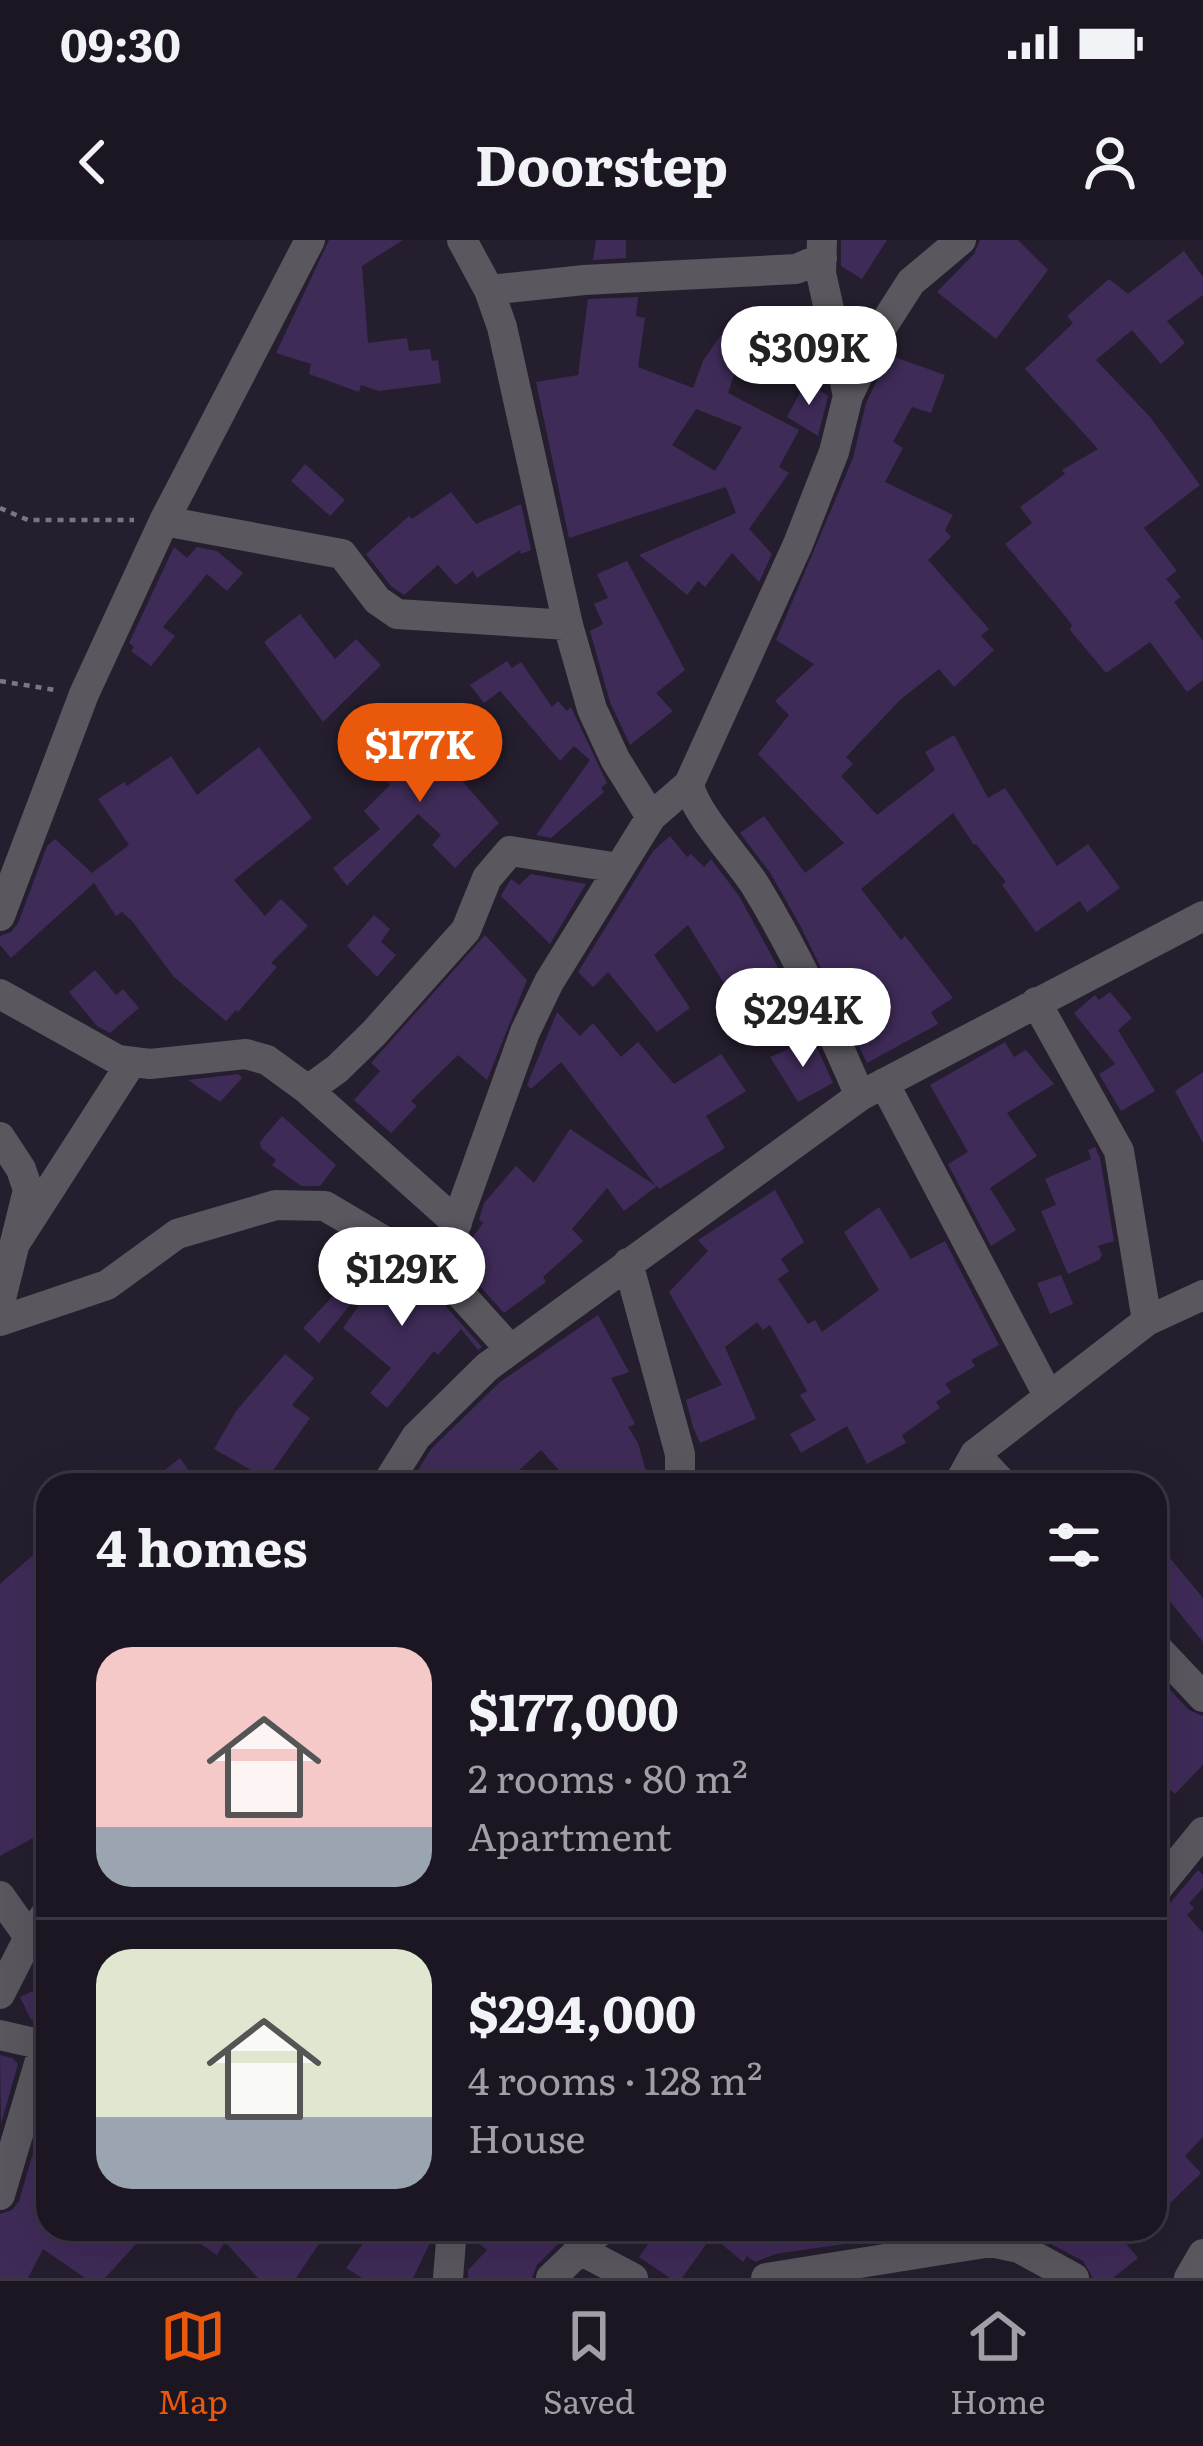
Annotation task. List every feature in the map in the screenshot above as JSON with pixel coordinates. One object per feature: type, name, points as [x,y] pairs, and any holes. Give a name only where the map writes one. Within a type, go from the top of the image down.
[{"type":"street","points":[[0,916],[84,694],[164,520],[310,240]]},
{"type":"street","points":[[462,240],[489,290],[502,327],[568,626],[592,709],[615,760],[651,817]]},
{"type":"street","points":[[445,1277],[441,1266],[525,1033],[549,982],[651,817],[689,784],[798,544],[835,452],[848,396],[877,335],[905,290],[961,240]]},
{"type":"street","points":[[489,290],[796,269],[822,249]]},
{"type":"street","points":[[822,249],[821,273],[848,396]]},
{"type":"street","points":[[164,520],[342,554],[377,600],[397,614],[568,626]]},
{"type":"street","points":[[689,784],[697,804],[756,887],[1049,1397]]},
{"type":"street","points":[[308,1090],[337,1070],[374,1033],[466,930],[487,878],[510,850],[619,868]]},
{"type":"street","points":[[394,1473],[416,1437],[447,1403],[510,1348],[872,1089],[1203,916]]},
{"type":"street","points":[[0,994],[118,1060],[131,1063],[246,1054],[280,1067],[457,1223]]},
{"type":"street","points":[[1036,1003],[1119,1151],[1148,1322]]},
{"type":"street","points":[[16,1242],[131,1063]]},
{"type":"street","points":[[0,1137],[21,1169],[28,1190],[0,1303]]},
{"type":"street","points":[[0,1321],[107,1286],[177,1234],[276,1204],[302,1202],[325,1206],[445,1277],[510,1348]]},
{"type":"street","points":[[628,1263],[680,1454],[680,1473]]},
{"type":"street","points":[[965,1473],[975,1454],[1148,1322],[1203,1295]]},
{"type":"street","points":[[975,1454],[993,1473]]},
{"type":"street","points":[[1167,1659],[1203,1697]]},
{"type":"street","points":[[1167,1878],[1199,1842]]},
{"type":"street","points":[[0,1896],[29,1937]]},
{"type":"street","points":[[0,1994],[36,1927]]},
{"type":"street","points":[[0,2035],[36,2044]]},
{"type":"street","points":[[0,2194],[36,2078]]},
{"type":"street","points":[[448,2278],[451,2241]]},
{"type":"street","points":[[551,2278],[588,2241]]},
{"type":"street","points":[[592,2241],[633,2278]]},
{"type":"street","points":[[766,2278],[992,2242],[1019,2248],[1075,2278]]},
{"type":"street","points":[[1189,2278],[1203,2254]]},
{"type":"path","points":[[0,508],[32,520],[164,520]]},
{"type":"path","points":[[0,681],[84,694]]},
{"type":"building","points":[[329,240],[403,240],[362,266],[368,343],[407,338],[409,351],[430,349],[432,361],[438,360],[441,383],[379,391],[361,385],[359,392],[309,374],[311,364],[276,353]]},
{"type":"building","points":[[596,240],[626,240],[626,258],[593,260]]},
{"type":"building","points":[[841,240],[887,240],[862,279],[841,266]]},
{"type":"building","points":[[980,240],[1018,240],[1048,270],[996,339],[937,292],[974,254]]},
{"type":"building","points":[[1184,251],[1203,277],[1203,295],[1167,321],[1185,343],[1161,364],[1132,330],[1096,360],[1150,417],[1200,485],[1144,528],[1177,571],[1166,579],[1181,597],[1174,602],[1203,641],[1203,680],[1187,692],[1150,642],[1106,673],[1005,544],[1032,523],[1020,507],[1065,474],[1062,470],[1098,449],[1025,369],[1073,323],[1067,316],[1109,279],[1128,294]]},
{"type":"building","points":[[638,297],[636,316],[645,318],[638,367],[693,388],[703,361],[736,313],[757,326],[728,393],[799,430],[779,467],[789,473],[749,529],[772,554],[759,582],[732,553],[705,587],[698,581],[687,595],[639,555],[736,513],[726,487],[569,538],[536,382],[578,375],[588,299]],"holes":[[[696,409],[742,427],[715,471],[672,445]]]},
{"type":"building","points":[[889,355],[945,375],[931,413],[912,407],[893,442],[903,448],[885,482],[953,515],[945,530],[951,537],[928,560],[989,629],[981,636],[994,650],[954,687],[939,669],[900,700],[846,757],[853,764],[841,776],[877,815],[935,770],[925,752],[954,735],[988,798],[1005,788],[1057,866],[1088,844],[1120,888],[1087,912],[1080,901],[1036,932],[1002,885],[1006,882],[953,813],[861,889],[953,998],[931,1012],[938,1024],[867,1063],[801,927],[771,874],[740,833],[764,816],[805,873],[844,843],[758,754],[789,715],[775,701],[814,664],[776,640],[853,458],[866,403]]},
{"type":"building","points":[[806,381],[828,396],[818,436],[787,417]]},
{"type":"building","points":[[305,464],[345,500],[330,516],[291,481]]},
{"type":"building","points":[[451,492],[476,524],[521,504],[531,550],[521,554],[520,550],[477,578],[473,571],[456,585],[438,565],[404,595],[366,554],[409,516],[412,519]]},
{"type":"building","points":[[174,547],[187,558],[197,547],[217,551],[243,573],[227,591],[207,574],[163,627],[175,636],[151,666],[131,651],[134,647],[129,643]]},
{"type":"building","points":[[627,561],[685,670],[656,693],[673,711],[630,745],[610,702],[590,631],[603,624],[594,604],[608,598],[597,574]]},
{"type":"building","points":[[300,614],[335,659],[356,639],[381,665],[323,722],[264,642]]},
{"type":"building","points":[[507,661],[512,668],[521,662],[552,707],[558,701],[567,711],[571,707],[607,783],[601,788],[604,792],[551,838],[536,835],[590,760],[574,746],[560,761],[500,691],[484,703],[470,685]]},
{"type":"building","points":[[409,728],[434,749],[499,823],[455,868],[432,845],[441,835],[418,814],[347,886],[333,868],[380,829],[364,811],[390,785],[370,762]]},
{"type":"building","points":[[259,747],[312,818],[234,880],[265,916],[281,899],[308,926],[271,963],[277,967],[238,1012],[226,1021],[174,977],[132,921],[122,912],[116,916],[94,883],[11,958],[0,945],[0,936],[18,923],[47,846],[55,839],[92,873],[129,845],[98,799],[171,756],[197,795]]},
{"type":"building","points":[[670,836],[687,857],[691,854],[704,867],[711,859],[739,896],[787,984],[741,1011],[688,925],[654,955],[690,1008],[657,1032],[608,972],[593,987],[578,972],[653,851]]},
{"type":"building","points":[[531,874],[586,884],[550,944],[501,896],[511,879],[519,885]]},
{"type":"building","points":[[374,915],[390,929],[381,942],[396,955],[377,977],[347,946]]},
{"type":"building","points":[[485,935],[527,980],[487,1080],[458,1055],[411,1101],[417,1106],[391,1133],[354,1100],[380,1071],[371,1063]]},
{"type":"building","points":[[95,970],[116,995],[123,989],[139,1008],[110,1033],[97,1026],[69,992]]},
{"type":"building","points":[[1110,992],[1132,1018],[1118,1030],[1155,1091],[1121,1111],[1099,1074],[1115,1064],[1074,1013],[1095,995],[1099,1000]]},
{"type":"building","points":[[557,1012],[580,1036],[593,1023],[621,1057],[638,1042],[674,1084],[721,1054],[746,1091],[706,1116],[725,1148],[657,1186],[624,1211],[607,1188],[572,1229],[583,1241],[543,1277],[546,1282],[504,1313],[462,1266],[483,1223],[479,1219],[484,1203],[516,1166],[534,1183],[570,1129],[656,1186],[561,1062],[531,1089],[527,1085]]},
{"type":"building","points":[[813,1039],[833,1083],[798,1102],[770,1057]]},
{"type":"building","points":[[1005,1042],[1014,1057],[1026,1050],[1054,1084],[1007,1113],[1037,1156],[990,1188],[1016,1230],[991,1246],[948,1164],[968,1152],[930,1085]]},
{"type":"building","points":[[1203,1072],[1203,1143],[1175,1091]]},
{"type":"building","points":[[238,1074],[242,1078],[220,1102],[188,1080]]},
{"type":"building","points":[[282,1116],[336,1165],[320,1186],[301,1186],[272,1165],[276,1160],[261,1148],[260,1142]]},
{"type":"building","points":[[1095,1147],[1114,1241],[1098,1246],[1099,1260],[1068,1274],[1041,1211],[1056,1205],[1045,1179],[1091,1159],[1088,1150]]},
{"type":"building","points":[[775,1190],[804,1242],[781,1259],[789,1271],[778,1279],[808,1324],[815,1320],[822,1332],[879,1290],[844,1232],[879,1207],[911,1259],[945,1241],[999,1345],[971,1360],[975,1366],[945,1384],[951,1392],[936,1402],[940,1408],[902,1435],[906,1443],[867,1464],[847,1426],[801,1453],[790,1434],[816,1420],[800,1395],[807,1391],[770,1325],[763,1330],[757,1322],[725,1347],[756,1419],[700,1443],[693,1427],[686,1400],[722,1385],[669,1292],[708,1251],[698,1240]]},
{"type":"building","points":[[387,1265],[433,1292],[482,1347],[478,1350],[461,1329],[438,1355],[434,1351],[387,1408],[370,1393],[391,1368],[343,1328]]},
{"type":"building","points":[[1061,1275],[1073,1304],[1050,1314],[1037,1283]]},
{"type":"building","points":[[347,1281],[360,1293],[319,1343],[303,1328]]},
{"type":"building","points":[[598,1315],[629,1372],[611,1378],[635,1424],[628,1427],[649,1473],[561,1473],[541,1450],[516,1473],[416,1473],[431,1449],[500,1382]]},
{"type":"building","points":[[285,1354],[314,1378],[292,1405],[310,1418],[271,1473],[256,1473],[214,1449],[236,1411]]},
{"type":"building","points":[[180,1458],[191,1473],[161,1473]]},
{"type":"building","points":[[1167,1554],[1203,1598],[1203,1642],[1167,1598]]},
{"type":"building","points":[[36,1556],[36,1836],[0,1856],[0,1584]]},
{"type":"building","points":[[1167,1687],[1189,1710],[1203,1716],[1203,1765],[1175,1794],[1167,1787]]},
{"type":"building","points":[[1198,1870],[1203,1875],[1203,1888],[1189,1903],[1194,1908],[1187,1915],[1203,1933],[1203,2137],[1185,2156],[1201,2173],[1167,2206],[1167,1904]]},
{"type":"building","points":[[36,1990],[36,2018],[31,2020],[20,1997]]},
{"type":"building","points":[[0,2055],[18,2064],[1,2124]]},
{"type":"building","points":[[36,2143],[36,2241],[136,2244],[105,2278],[85,2278],[43,2249],[28,2278],[0,2278],[0,2214],[19,2201]]},
{"type":"building","points":[[196,2241],[321,2241],[296,2278],[258,2278],[225,2242],[217,2255]]},
{"type":"building","points":[[365,2241],[431,2241],[413,2278],[362,2278],[346,2268]]},
{"type":"building","points":[[476,2241],[559,2243],[537,2265],[532,2278],[468,2278],[468,2270],[487,2250]]},
{"type":"building","points":[[650,2241],[708,2241],[682,2278],[670,2278],[639,2257]]},
{"type":"building","points":[[718,2241],[865,2241],[775,2254],[755,2262],[747,2256],[743,2262]]},
{"type":"building","points":[[1046,2241],[1124,2241],[1138,2258],[1113,2278],[1093,2278],[1083,2261]]}]
